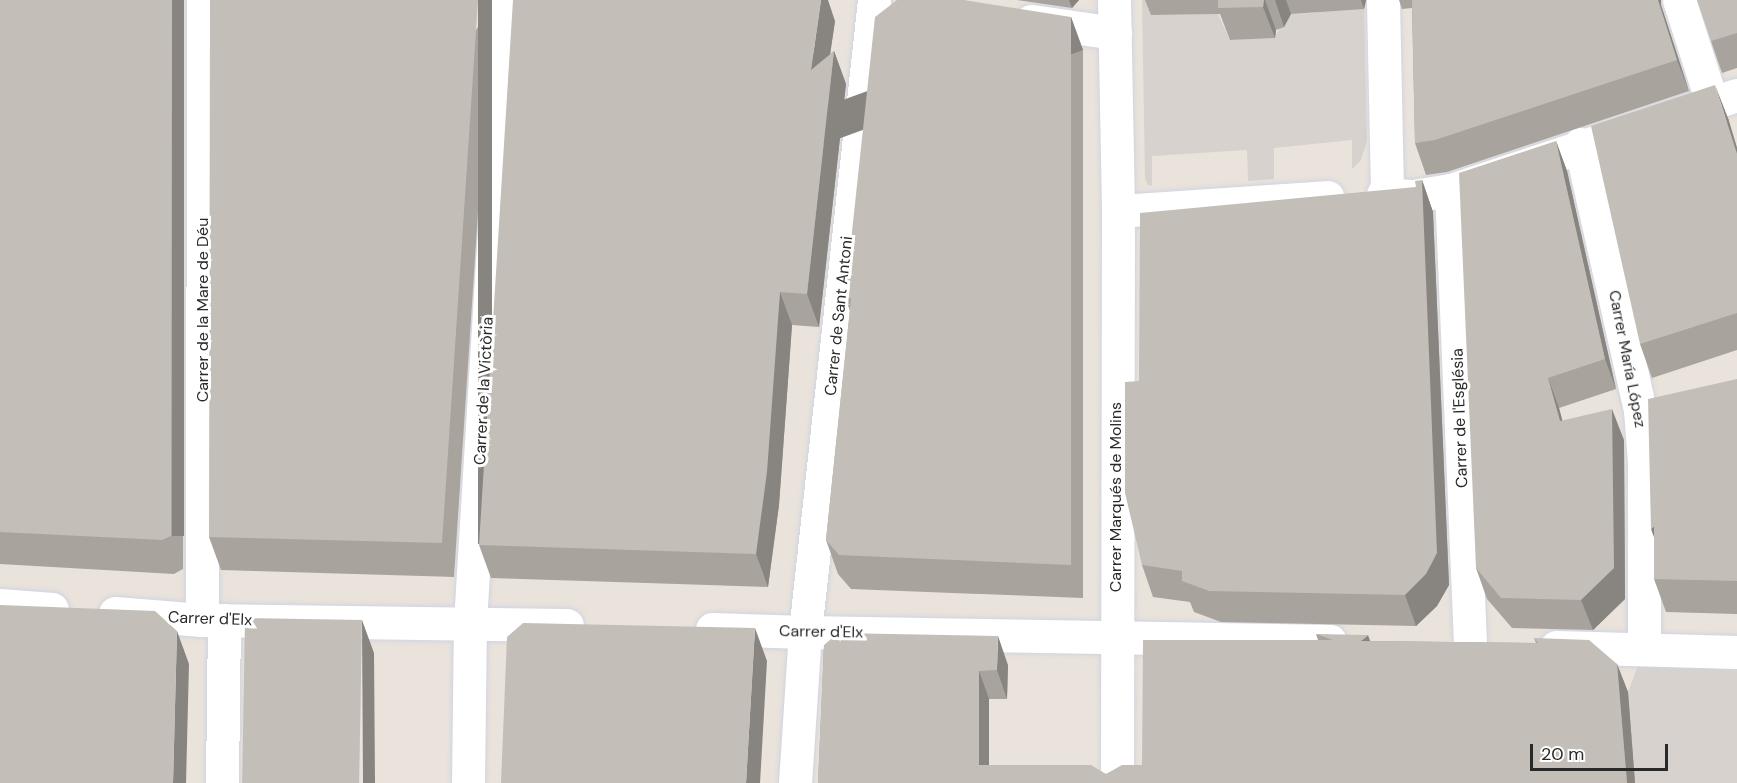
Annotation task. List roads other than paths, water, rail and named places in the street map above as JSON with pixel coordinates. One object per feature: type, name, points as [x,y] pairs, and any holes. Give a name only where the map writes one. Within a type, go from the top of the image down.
[{"type":"street","name":"Carrer de la Mare de Déu","points":[[203,0],[213,620],[222,783]]},
{"type":"street","name":"Carrer de la Victòria","points":[[468,783],[470,622],[508,0]]},
{"type":"street","name":"Carrer de Sant Antoni","points":[[795,783],[805,632],[874,0]]},
{"type":"street","name":"Carrer Marqués de Molins","points":[[1114,0],[1118,211],[1115,636],[1117,783]]},
{"type":"street","points":[[1383,0],[1387,194]]},
{"type":"street","points":[[1118,211],[1387,194],[1413,196],[1450,190],[1580,144],[1724,99],[1679,0]]},
{"type":"street","points":[[999,17],[1115,33]]},
{"type":"street","name":"Carrer María López","points":[[1580,144],[1640,410],[1644,462],[1644,649]]},
{"type":"street","name":"Carrer de l'Església","points":[[1450,190],[1470,645]]},
{"type":"street","points":[[1640,410],[1672,401]]},
{"type":"street","name":"Carrer d'Elx","points":[[0,605],[213,620],[470,622],[602,626]]},
{"type":"street","name":"Carrer d'Elx","points":[[685,628],[1363,642]]},
{"type":"street","points":[[1434,644],[1737,652]]}]
